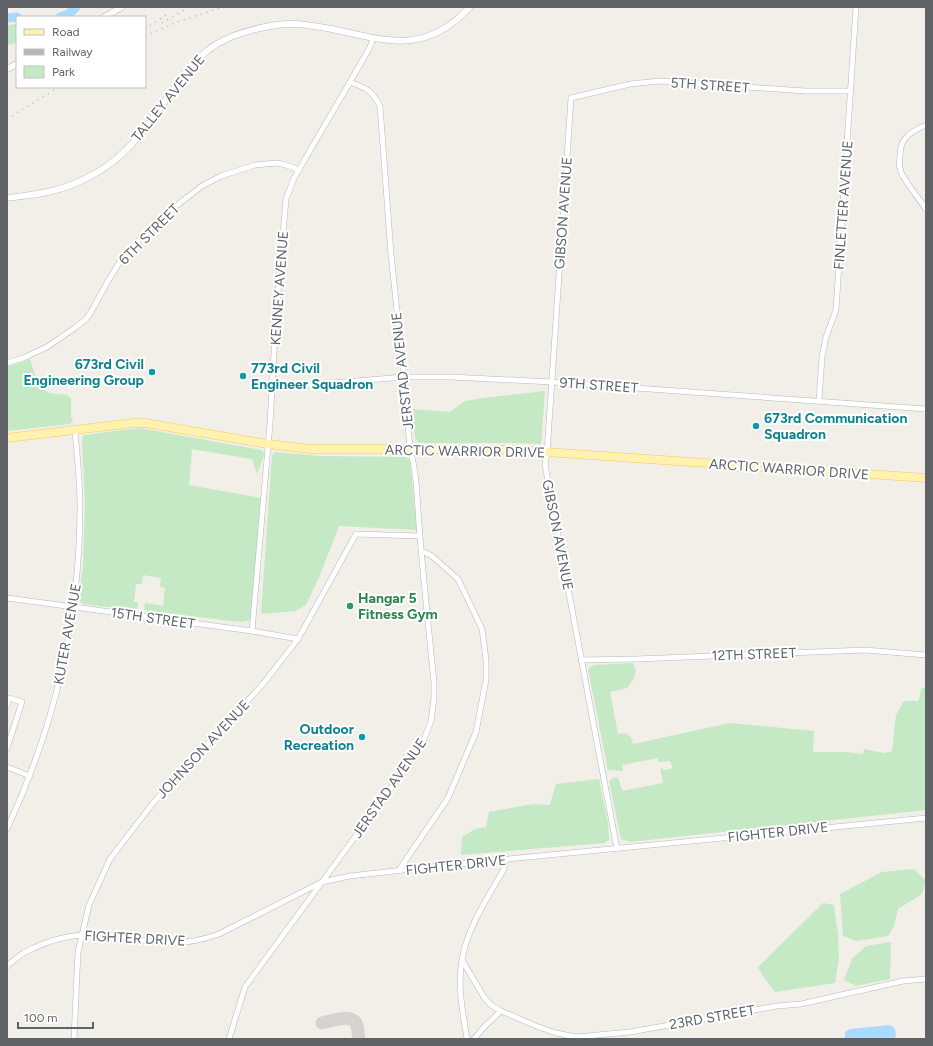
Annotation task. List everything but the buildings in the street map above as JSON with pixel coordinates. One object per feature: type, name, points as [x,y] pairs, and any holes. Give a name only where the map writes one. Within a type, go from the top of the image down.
[{"type":"main road","name":"ARCTIC WARRIOR DRIVE","points":[[7,438],[133,423],[146,423],[268,444],[309,449],[516,450],[926,478]]},
{"type":"street","points":[[106,16],[122,7]]},
{"type":"street","name":"TALLEY AVENUE","points":[[7,198],[52,192],[93,175],[109,165],[123,154],[138,137],[187,70],[214,46],[229,38],[260,28],[293,24],[373,38],[403,41],[424,38],[444,29],[462,16],[470,7]]},
{"type":"street","name":"FINLETTER AVENUE","points":[[819,401],[822,357],[826,337],[836,310],[856,7]]},
{"type":"street","name":"KENNEY AVENUE","points":[[252,631],[268,444],[286,199],[294,178],[370,47],[373,38]]},
{"type":"street","points":[[7,69],[16,64]]},
{"type":"street","name":"JERSTAD AVENUE","points":[[229,1039],[245,987],[396,781],[423,742],[431,722],[434,682],[418,507],[413,460],[410,449],[404,377],[390,254],[380,106],[376,96],[369,90],[350,82]]},
{"type":"street","name":"5TH STREET","points":[[570,98],[630,84],[660,82],[805,92],[851,91]]},
{"type":"street","name":"GIBSON AVENUE","points":[[570,98],[546,464],[617,849]]},
{"type":"street","points":[[926,125],[914,130],[904,139],[900,150],[899,162],[900,170],[905,179],[926,209]]},
{"type":"street","name":"6TH STREET","points":[[7,363],[23,358],[47,347],[86,319],[121,260],[141,238],[172,209],[202,186],[221,176],[255,165],[282,164],[299,171]]},
{"type":"street","name":"9TH STREET","points":[[272,388],[404,377],[451,377],[552,382],[926,409]]},
{"type":"street","name":"KUTER AVENUE","points":[[7,829],[30,776],[49,720],[67,648],[77,579],[79,548],[80,506],[75,430]]},
{"type":"street","name":"JOHNSON AVENUE","points":[[74,1039],[78,952],[89,905],[110,860],[153,803],[263,684],[298,639],[356,534],[420,536]]},
{"type":"street","points":[[399,870],[448,798],[476,732],[486,680],[486,660],[482,629],[458,579],[432,556],[422,551]]},
{"type":"street","name":"15TH STREET","points":[[7,598],[252,631],[298,639]]},
{"type":"street","name":"12TH STREET","points":[[581,660],[865,650],[926,655]]},
{"type":"street","points":[[7,705],[10,698],[22,702],[7,748]]},
{"type":"street","points":[[7,767],[30,776]]},
{"type":"street","name":"FIGHTER DRIVE","points":[[7,966],[23,953],[51,940],[69,936],[110,935],[153,942],[172,943],[206,939],[219,934],[322,882],[350,876],[926,818]]},
{"type":"street","points":[[467,1039],[460,982],[462,960],[467,939],[504,869],[505,860]]},
{"type":"street","name":"23RD STREET","points":[[462,960],[484,997],[491,1005],[536,1026],[556,1033],[576,1037],[630,1032],[777,1006],[801,1004],[903,981],[926,979]]},
{"type":"street","points":[[474,1039],[501,1010]]},
{"type":"green space","points":[[16,24],[16,43],[7,45],[7,25]]},
{"type":"green space","points":[[30,359],[38,386],[49,393],[67,395],[71,398],[71,417],[73,422],[69,424],[7,431],[7,367]]},
{"type":"green space","points":[[545,391],[541,444],[419,443],[415,438],[412,409],[450,412],[465,401]]},
{"type":"green space","points":[[139,428],[262,450],[265,453],[257,474],[252,459],[192,449],[189,485],[261,498],[251,620],[240,622],[147,611],[144,609],[145,603],[163,606],[165,588],[160,587],[161,578],[143,575],[142,584],[136,584],[134,602],[138,602],[137,610],[83,604],[78,599],[83,567],[85,504],[82,438],[84,435]]},
{"type":"green space","points":[[276,452],[319,456],[406,457],[410,460],[417,530],[339,526],[320,575],[306,605],[295,611],[261,614],[272,455]]},
{"type":"green space","points":[[633,663],[636,671],[633,680],[627,688],[610,692],[618,734],[626,733],[631,737],[633,744],[730,723],[814,731],[813,752],[845,752],[863,754],[864,749],[884,753],[892,751],[896,715],[903,702],[918,701],[921,688],[926,688],[926,810],[630,842],[621,839],[609,781],[618,777],[622,791],[663,783],[660,768],[666,770],[673,768],[670,761],[659,762],[658,758],[622,765],[623,771],[608,770],[588,669],[594,665]]},
{"type":"green space","points":[[599,779],[608,823],[609,840],[604,843],[461,855],[462,837],[475,829],[486,827],[489,812],[533,804],[550,805],[556,784]]},
{"type":"green space","points":[[914,869],[926,881],[922,894],[898,909],[894,926],[888,936],[856,941],[843,936],[840,894],[882,872]]},
{"type":"green space","points":[[823,903],[834,905],[838,935],[839,959],[835,983],[775,992],[758,967]]},
{"type":"green space","points":[[891,942],[890,979],[856,986],[844,980],[852,959],[866,946]]},
{"type":"water","points":[[890,1025],[895,1029],[896,1036],[894,1039],[845,1039],[845,1032],[850,1029]]},
{"type":"waterway","points":[[63,16],[69,14],[76,7]]},
{"type":"waterway","points":[[7,18],[16,17]]},
{"type":"taxiway","points":[[322,1023],[340,1019],[353,1020],[357,1025],[359,1039]]},
{"type":"railway","points":[[162,23],[189,7]]},
{"type":"railway","points":[[146,36],[180,21],[223,7]]},
{"type":"railway","points":[[146,28],[166,15]]},
{"type":"railway","points":[[7,119],[57,88]]},
{"type":"place","name":"673rd Civil Engineering Group","points":[[152,372]]},
{"type":"place","name":"773rd Civil Engineer Squadron","points":[[243,376]]},
{"type":"place","name":"673rd Communication Squadron","points":[[756,426]]},
{"type":"place","name":"Hangar 5 Fitness Gym","points":[[350,606]]},
{"type":"place","name":"Outdoor Recreation","points":[[362,737]]}]
